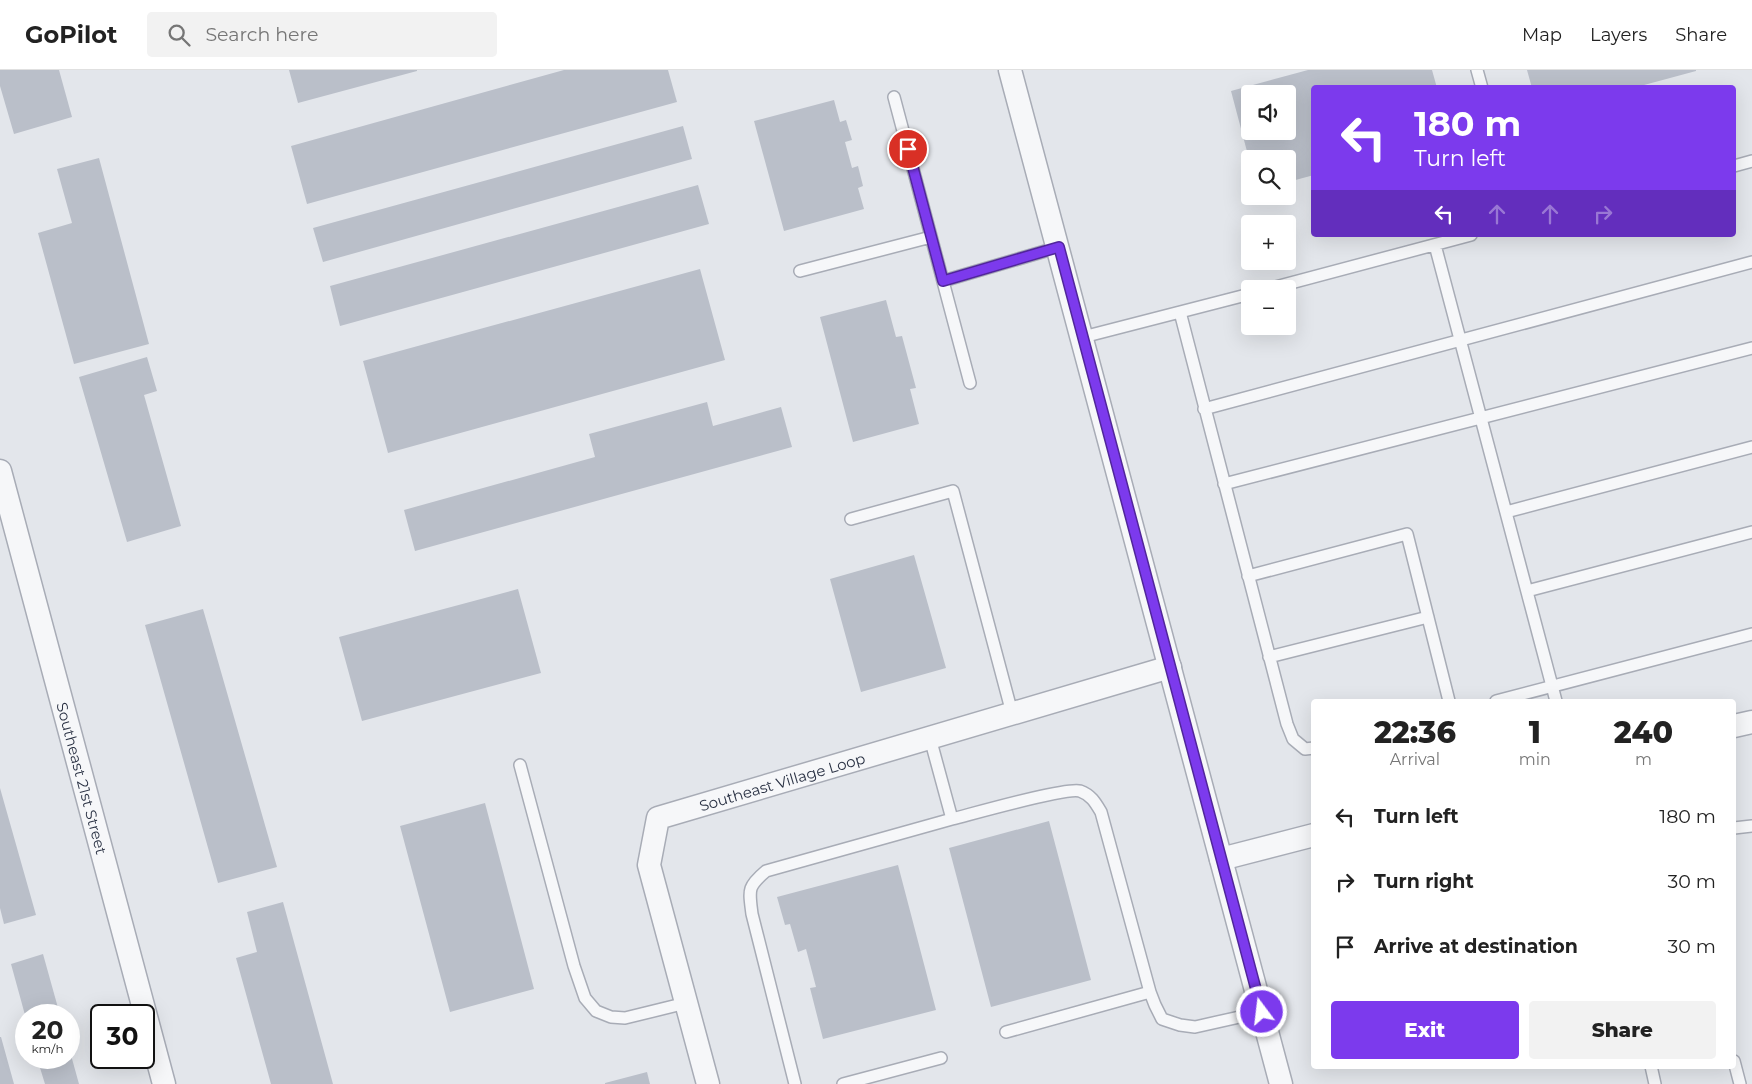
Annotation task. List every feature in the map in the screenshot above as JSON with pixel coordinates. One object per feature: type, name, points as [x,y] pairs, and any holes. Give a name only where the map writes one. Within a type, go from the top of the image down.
[{"type":"street","points":[[1010,70],[1059,247],[1281,1084]]},
{"type":"street","name":"Southeast 21st Street","points":[[0,471],[164,1084]]},
{"type":"street","name":"Southeast Village Loop","points":[[708,1084],[648,865],[658,818],[1170,667]]},
{"type":"street","points":[[1736,726],[1752,722]]},
{"type":"street","points":[[1221,859],[1311,836]]},
{"type":"lane","points":[[1477,70],[1481,85]]},
{"type":"lane","points":[[894,97],[970,383]]},
{"type":"lane","points":[[1736,165],[1752,161]]},
{"type":"lane","points":[[800,271],[931,237]]},
{"type":"lane","points":[[1296,281],[1463,237]]},
{"type":"lane","points":[[1435,244],[1555,699]]},
{"type":"lane","points":[[943,281],[1059,247]]},
{"type":"lane","points":[[1204,409],[1461,342],[1752,262]]},
{"type":"lane","points":[[1083,338],[1241,296]]},
{"type":"lane","points":[[1180,312],[1287,724],[1293,739],[1305,749],[1311,748]]},
{"type":"lane","points":[[1224,484],[1752,348]]},
{"type":"lane","points":[[1506,512],[1752,447]]},
{"type":"lane","points":[[851,519],[953,491],[1012,713]]},
{"type":"lane","points":[[1527,592],[1752,532]]},
{"type":"lane","points":[[1248,576],[1407,534],[1449,699]]},
{"type":"lane","points":[[1269,657],[1428,617]]},
{"type":"lane","points":[[1504,699],[1752,634]]},
{"type":"lane","points":[[930,738],[952,820]]},
{"type":"lane","points":[[520,765],[574,966],[585,998],[596,1011],[611,1017],[625,1018],[686,1003]]},
{"type":"lane","points":[[795,1084],[752,914],[749,893],[754,881],[766,871],[1058,793],[1078,790],[1092,797],[1101,812],[1150,992],[1162,1019],[1180,1026],[1195,1027],[1262,1012]]},
{"type":"lane","points":[[1736,828],[1752,826]]},
{"type":"lane","points":[[1006,1032],[1150,992]]},
{"type":"lane","points":[[843,1084],[942,1058]]},
{"type":"lane","points":[[1652,1069],[1655,1084]]},
{"type":"lane","points":[[1736,1069],[1740,1084]]},
{"type":"building","points":[[0,70],[59,70],[72,117],[14,134],[0,86]]},
{"type":"building","points":[[289,70],[417,70],[417,71],[298,103]]},
{"type":"building","points":[[564,70],[668,70],[677,102],[307,204],[291,146]]},
{"type":"building","points":[[1308,70],[1432,70],[1436,85],[1311,85],[1311,176],[1296,180],[1296,150],[1247,150],[1244,140],[1296,140],[1296,85],[1253,85]]},
{"type":"building","points":[[1527,70],[1696,70],[1644,85],[1531,85]]},
{"type":"building","points":[[1241,88],[1241,129],[1231,91]]},
{"type":"building","points":[[834,100],[840,122],[846,120],[852,140],[845,142],[852,168],[858,166],[863,186],[858,188],[864,209],[784,231],[754,121]]},
{"type":"building","points":[[683,126],[692,159],[323,262],[313,228]]},
{"type":"building","points":[[99,158],[149,344],[74,364],[38,233],[72,223],[57,169]]},
{"type":"building","points":[[698,185],[709,224],[340,326],[330,286]]},
{"type":"building","points":[[700,269],[725,360],[388,453],[363,361]]},
{"type":"building","points":[[886,300],[896,337],[902,336],[916,388],[910,389],[919,424],[853,442],[820,317]]},
{"type":"building","points":[[147,357],[157,391],[144,395],[181,526],[127,542],[79,377]]},
{"type":"building","points":[[707,402],[713,426],[781,407],[792,447],[415,551],[404,510],[595,457],[589,434]]},
{"type":"building","points":[[914,555],[946,668],[861,692],[830,579]]},
{"type":"building","points":[[518,589],[541,673],[362,721],[339,637]]},
{"type":"building","points":[[203,609],[277,867],[218,883],[145,625]]},
{"type":"building","points":[[0,788],[36,915],[4,924],[0,908]]},
{"type":"building","points":[[485,803],[534,989],[450,1012],[400,826]]},
{"type":"building","points":[[1049,821],[1091,980],[991,1007],[949,848]]},
{"type":"building","points":[[898,865],[936,1010],[823,1039],[810,988],[816,987],[806,949],[798,952],[790,924],[785,925],[777,897]]},
{"type":"building","points":[[283,902],[333,1084],[271,1084],[236,958],[257,952],[247,912]]},
{"type":"building","points":[[43,954],[57,1004],[22,1004],[11,964]]},
{"type":"building","points":[[1,1037],[14,1084],[0,1084]]},
{"type":"building","points":[[40,1069],[75,1069],[79,1084],[45,1084]]},
{"type":"building","points":[[647,1072],[650,1084],[605,1084],[605,1083]]},
{"type":"route","points":[[908,149],[943,281],[1059,247],[1262,1012]]}]
